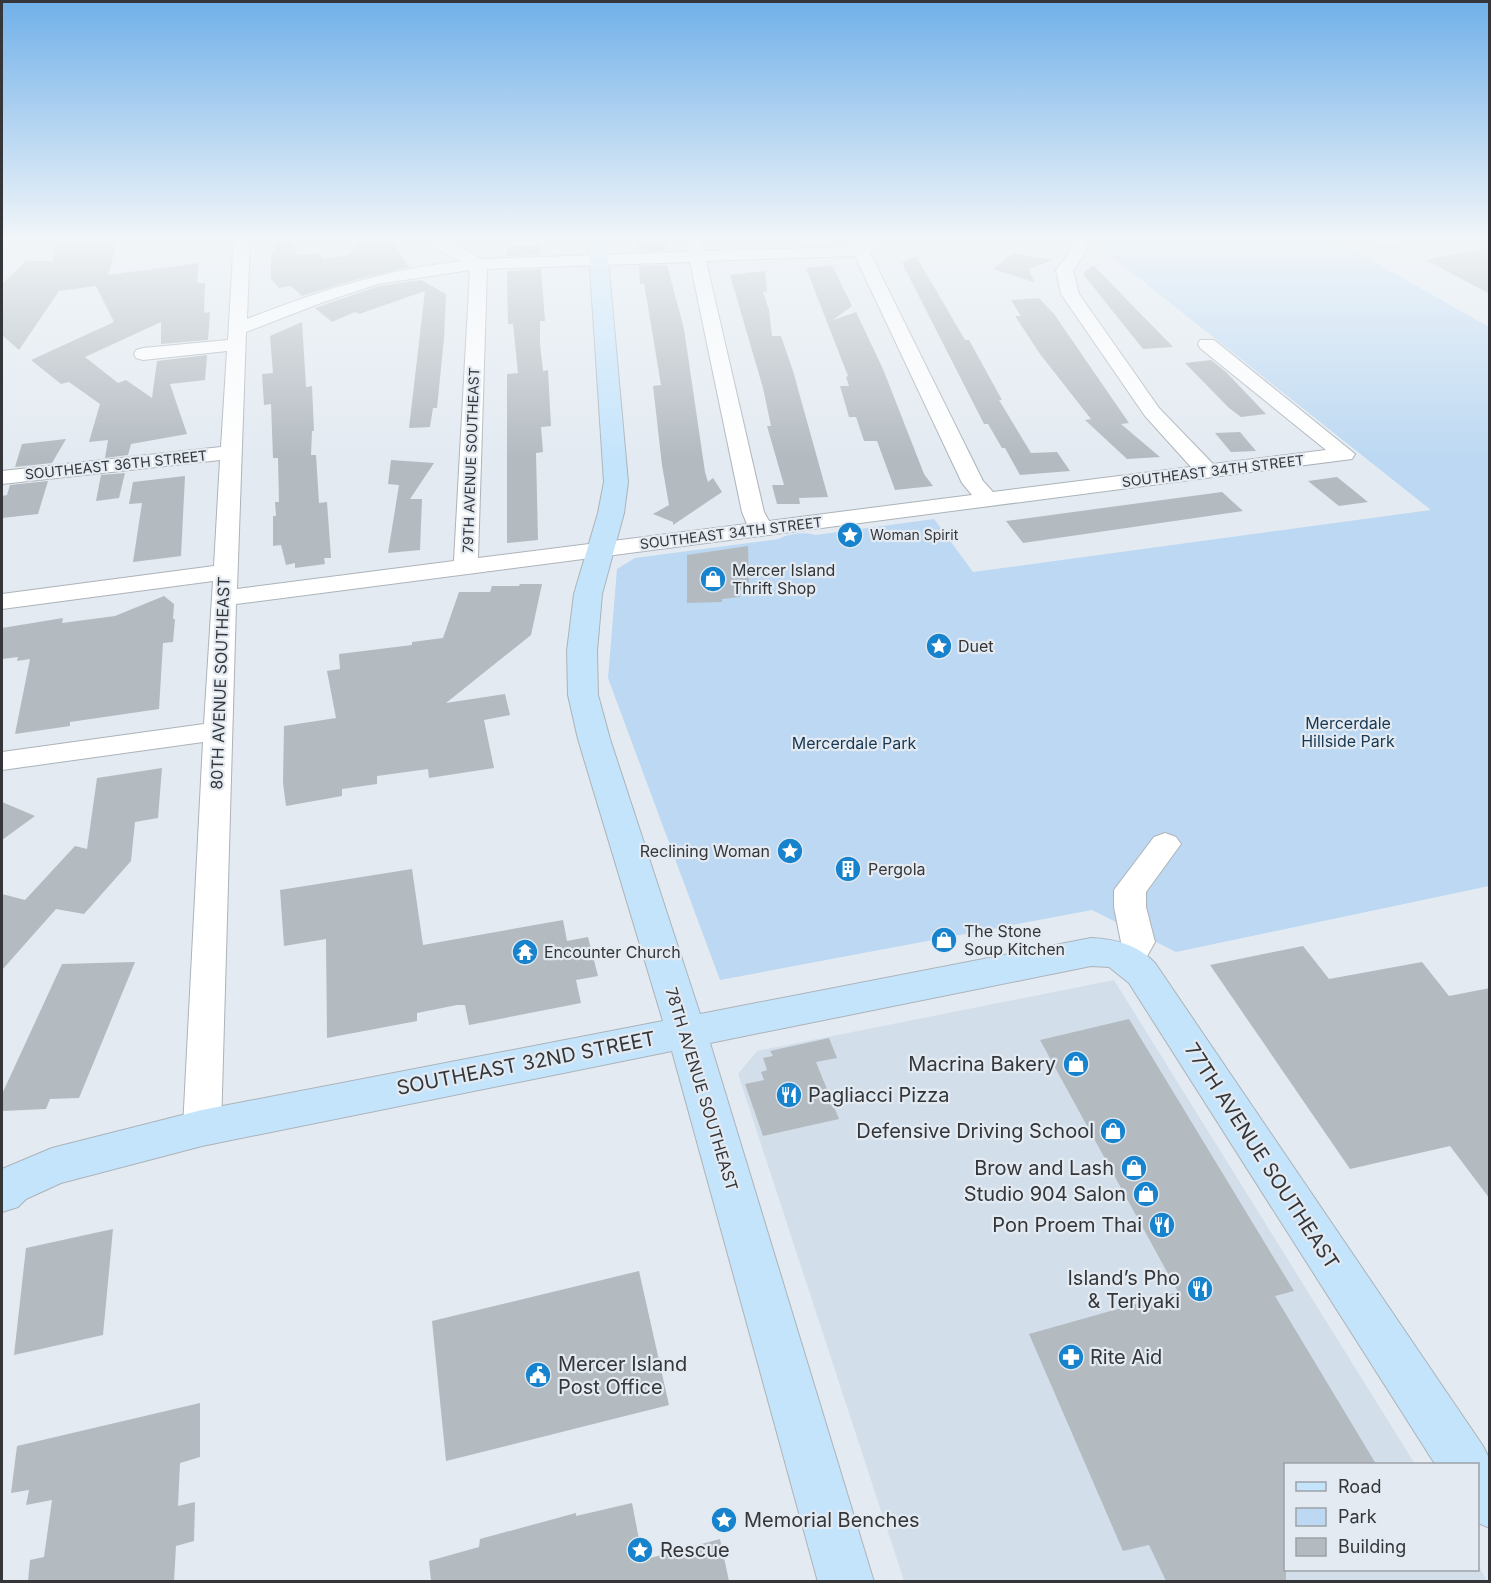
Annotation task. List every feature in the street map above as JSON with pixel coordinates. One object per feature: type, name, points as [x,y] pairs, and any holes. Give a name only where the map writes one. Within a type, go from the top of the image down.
[{"type":"street","name":"80TH AVENUE SOUTHEAST","points":[[202,1128],[238,311]]},
{"type":"street","points":[[143,354],[237,337],[292,311]]},
{"type":"street","name":"79TH AVENUE SOUTHEAST","points":[[466,566],[477,311]]},
{"type":"street","name":"78TH AVENUE SOUTHEAST","points":[[603,311],[616,482],[602,550],[588,594],[582,651],[583,695],[594,739],[686,1031],[846,1581]]},
{"type":"street","points":[[709,311],[753,512],[762,530]]},
{"type":"street","points":[[890,311],[973,483],[987,499]]},
{"type":"street","points":[[1082,311],[1152,412],[1207,471]]},
{"type":"street","name":"SOUTHEAST 34TH STREET","points":[[2,601],[466,566],[1344,454],[1207,344]]},
{"type":"street","name":"SOUTHEAST 36TH STREET","points":[[2,477],[231,452]]},
{"type":"street","points":[[2,761],[218,731]]},
{"type":"street","points":[[1129,958],[1138,942],[1130,906],[1130,891],[1165,844]]},
{"type":"street","name":"SOUTHEAST 32ND STREET","points":[[2,1193],[10,1186],[51,1167],[202,1128],[1091,952],[1129,958]]},
{"type":"street","name":"77TH AVENUE SOUTHEAST","points":[[1129,958],[1142,973],[1464,1463]]},
{"type":"street","points":[[1479,1486],[1490,1502]]},
{"type":"shaded area","points":[[1114,980],[1414,1463],[1284,1463],[1284,1571],[1479,1571],[1479,1567],[1487,1581],[904,1581],[738,1074],[757,1051]]},
{"type":"green space","name":"Mercerdale Park","points":[[1180,311],[1461,311],[1489,327],[1489,886],[1176,952],[1092,910],[720,980],[608,678],[617,569],[635,558],[779,539],[796,534],[815,535],[934,519],[973,572],[1431,510]]},
{"type":"building","points":[[2,311],[46,311],[19,350],[2,335]]},
{"type":"building","points":[[108,311],[210,312],[208,340],[161,344],[161,322],[85,357],[118,383],[126,380],[152,398],[157,361],[207,355],[205,380],[170,384],[187,434],[131,444],[128,455],[105,458],[108,440],[89,442],[100,404],[69,382],[61,384],[31,360],[114,322]]},
{"type":"building","points":[[318,311],[368,311],[359,314],[355,312],[332,322]]},
{"type":"building","points":[[423,311],[445,311],[437,408],[433,408],[430,427],[409,428]]},
{"type":"building","points":[[508,311],[544,311],[545,321],[540,321],[540,344],[543,371],[548,370],[551,426],[541,427],[543,452],[536,453],[538,540],[507,543],[507,374],[518,373],[513,324],[508,324]]},
{"type":"building","points":[[649,311],[679,311],[684,329],[705,472],[708,482],[713,478],[722,492],[673,525],[673,522],[653,514],[669,505],[653,386],[661,385]]},
{"type":"building","points":[[740,311],[769,311],[772,336],[781,336],[828,497],[799,498],[800,504],[777,504],[772,485],[784,485],[767,426],[771,426],[763,388]]},
{"type":"building","points":[[823,311],[845,311],[833,320],[856,312],[883,369],[924,474],[933,486],[895,490],[877,441],[864,441],[856,417],[849,417],[840,386],[849,386],[846,377],[848,376]]},
{"type":"building","points":[[926,311],[948,311],[965,340],[969,340],[1002,400],[999,400],[1031,453],[1057,452],[1070,471],[1020,475],[1005,448],[1002,448],[988,424],[984,424]]},
{"type":"building","points":[[1018,311],[1051,311],[1129,423],[1121,424],[1160,457],[1127,459],[1085,420],[1091,419],[1040,354],[1015,316],[1021,316]]},
{"type":"building","points":[[1112,311],[1138,311],[1173,347],[1143,349]]},
{"type":"building","points":[[302,322],[306,387],[312,386],[314,431],[312,431],[311,455],[316,455],[319,503],[327,502],[331,558],[324,558],[325,564],[295,568],[295,563],[286,565],[281,545],[273,546],[273,516],[276,516],[275,502],[279,502],[278,458],[273,458],[271,404],[264,405],[262,374],[273,373],[270,336]]},
{"type":"building","points":[[1211,360],[1226,372],[1266,414],[1241,417],[1229,408],[1185,363]]},
{"type":"building","points":[[1240,432],[1256,451],[1231,452],[1215,433]]},
{"type":"building","points":[[66,439],[52,463],[15,467],[22,444]]},
{"type":"building","points":[[391,460],[434,463],[410,499],[422,499],[420,550],[388,553],[399,485],[388,484]]},
{"type":"building","points":[[125,473],[119,498],[96,501],[101,475]]},
{"type":"building","points":[[185,476],[181,556],[133,562],[142,503],[129,504],[133,482]]},
{"type":"building","points":[[1337,477],[1368,502],[1339,506],[1308,481]]},
{"type":"building","points":[[48,481],[38,514],[2,518],[2,496],[7,495],[10,485]]},
{"type":"building","points":[[1222,492],[1243,511],[1023,543],[1006,521]]},
{"type":"building","name":"Mercer Island Thrift Shop","points":[[748,546],[749,590],[739,590],[740,597],[722,599],[722,602],[687,603],[687,555]]},
{"type":"building","points":[[520,584],[542,584],[531,635],[446,703],[505,694],[510,715],[484,720],[494,768],[429,778],[428,769],[377,776],[377,784],[342,789],[342,796],[286,806],[283,783],[284,726],[336,718],[327,671],[340,669],[339,654],[412,645],[412,642],[443,638],[459,592],[490,592],[492,586],[519,586]]},
{"type":"building","points":[[164,596],[174,604],[173,619],[175,619],[173,642],[163,643],[159,709],[70,722],[70,726],[15,734],[30,659],[17,661],[18,657],[2,659],[2,628],[63,618],[62,623],[115,616]]},
{"type":"building","points":[[162,768],[158,818],[135,822],[131,861],[84,914],[56,909],[2,970],[2,894],[25,900],[75,846],[87,849],[97,778]]},
{"type":"building","points":[[2,802],[35,816],[2,840]]},
{"type":"building","name":"Encounter Church","points":[[412,869],[423,945],[563,920],[567,941],[588,937],[598,976],[576,980],[581,1003],[469,1025],[465,1005],[457,1005],[417,1013],[417,1021],[327,1038],[326,939],[284,946],[280,890]]},
{"type":"building","points":[[1303,946],[1329,979],[1422,962],[1449,996],[1490,988],[1490,1199],[1450,1146],[1350,1169],[1210,965]]},
{"type":"building","points":[[135,962],[79,1098],[50,1099],[46,1109],[2,1111],[2,1094],[62,964]]},
{"type":"building","points":[[1129,1019],[1294,1291],[1275,1296],[1375,1463],[1284,1463],[1284,1571],[1286,1571],[1286,1581],[1166,1581],[1149,1545],[1123,1551],[1029,1334],[1178,1292],[1040,1040]]},
{"type":"building","name":"Pagliacci Pizza","points":[[829,1038],[837,1058],[816,1062],[839,1119],[763,1136],[745,1084],[764,1080],[761,1072],[767,1070],[763,1058],[773,1056],[770,1051]]},
{"type":"building","points":[[113,1229],[103,1335],[14,1355],[26,1248]]},
{"type":"building","points":[[639,1271],[669,1405],[446,1461],[432,1321]]},
{"type":"building","points":[[200,1403],[200,1457],[180,1463],[178,1506],[195,1502],[194,1541],[176,1546],[174,1581],[28,1581],[30,1560],[44,1557],[52,1500],[26,1505],[29,1490],[11,1493],[17,1446]]},
{"type":"building","points":[[632,1503],[643,1560],[720,1539],[729,1581],[431,1581],[429,1561],[479,1547],[480,1539],[576,1513],[576,1516]]},
{"type":"place","name":"Woman Spirit","points":[[850,535]]},
{"type":"place","name":"Mercer Island Thrift Shop","points":[[713,579]]},
{"type":"place","name":"Duet","points":[[939,646]]},
{"type":"place","name":"Reclining Woman","points":[[790,851]]},
{"type":"place","name":"Pergola","points":[[848,869]]},
{"type":"place","name":"The Stone Soup Kitchen","points":[[944,940]]},
{"type":"place","name":"Encounter Church","points":[[525,952]]},
{"type":"place","name":"Macrina Bakery","points":[[1076,1064]]},
{"type":"place","name":"Pagliacci Pizza","points":[[789,1095]]},
{"type":"place","name":"Defensive Driving School","points":[[1113,1131]]},
{"type":"place","name":"Brow and Lash","points":[[1134,1168]]},
{"type":"place","name":"Studio 904 Salon","points":[[1146,1194]]},
{"type":"place","name":"Pon Proem Thai","points":[[1162,1225]]},
{"type":"place","name":"Island’s Pho & Teriyaki","points":[[1200,1289]]},
{"type":"place","name":"Rite Aid","points":[[1071,1357]]},
{"type":"place","name":"Mercer Island Post Office","points":[[538,1375]]},
{"type":"place","name":"Memorial Benches","points":[[724,1520]]},
{"type":"place","name":"Rescue","points":[[640,1550]]},
{"type":"park label","name":"Mercerdale Hillside Park","points":[[1348,732]]}]
